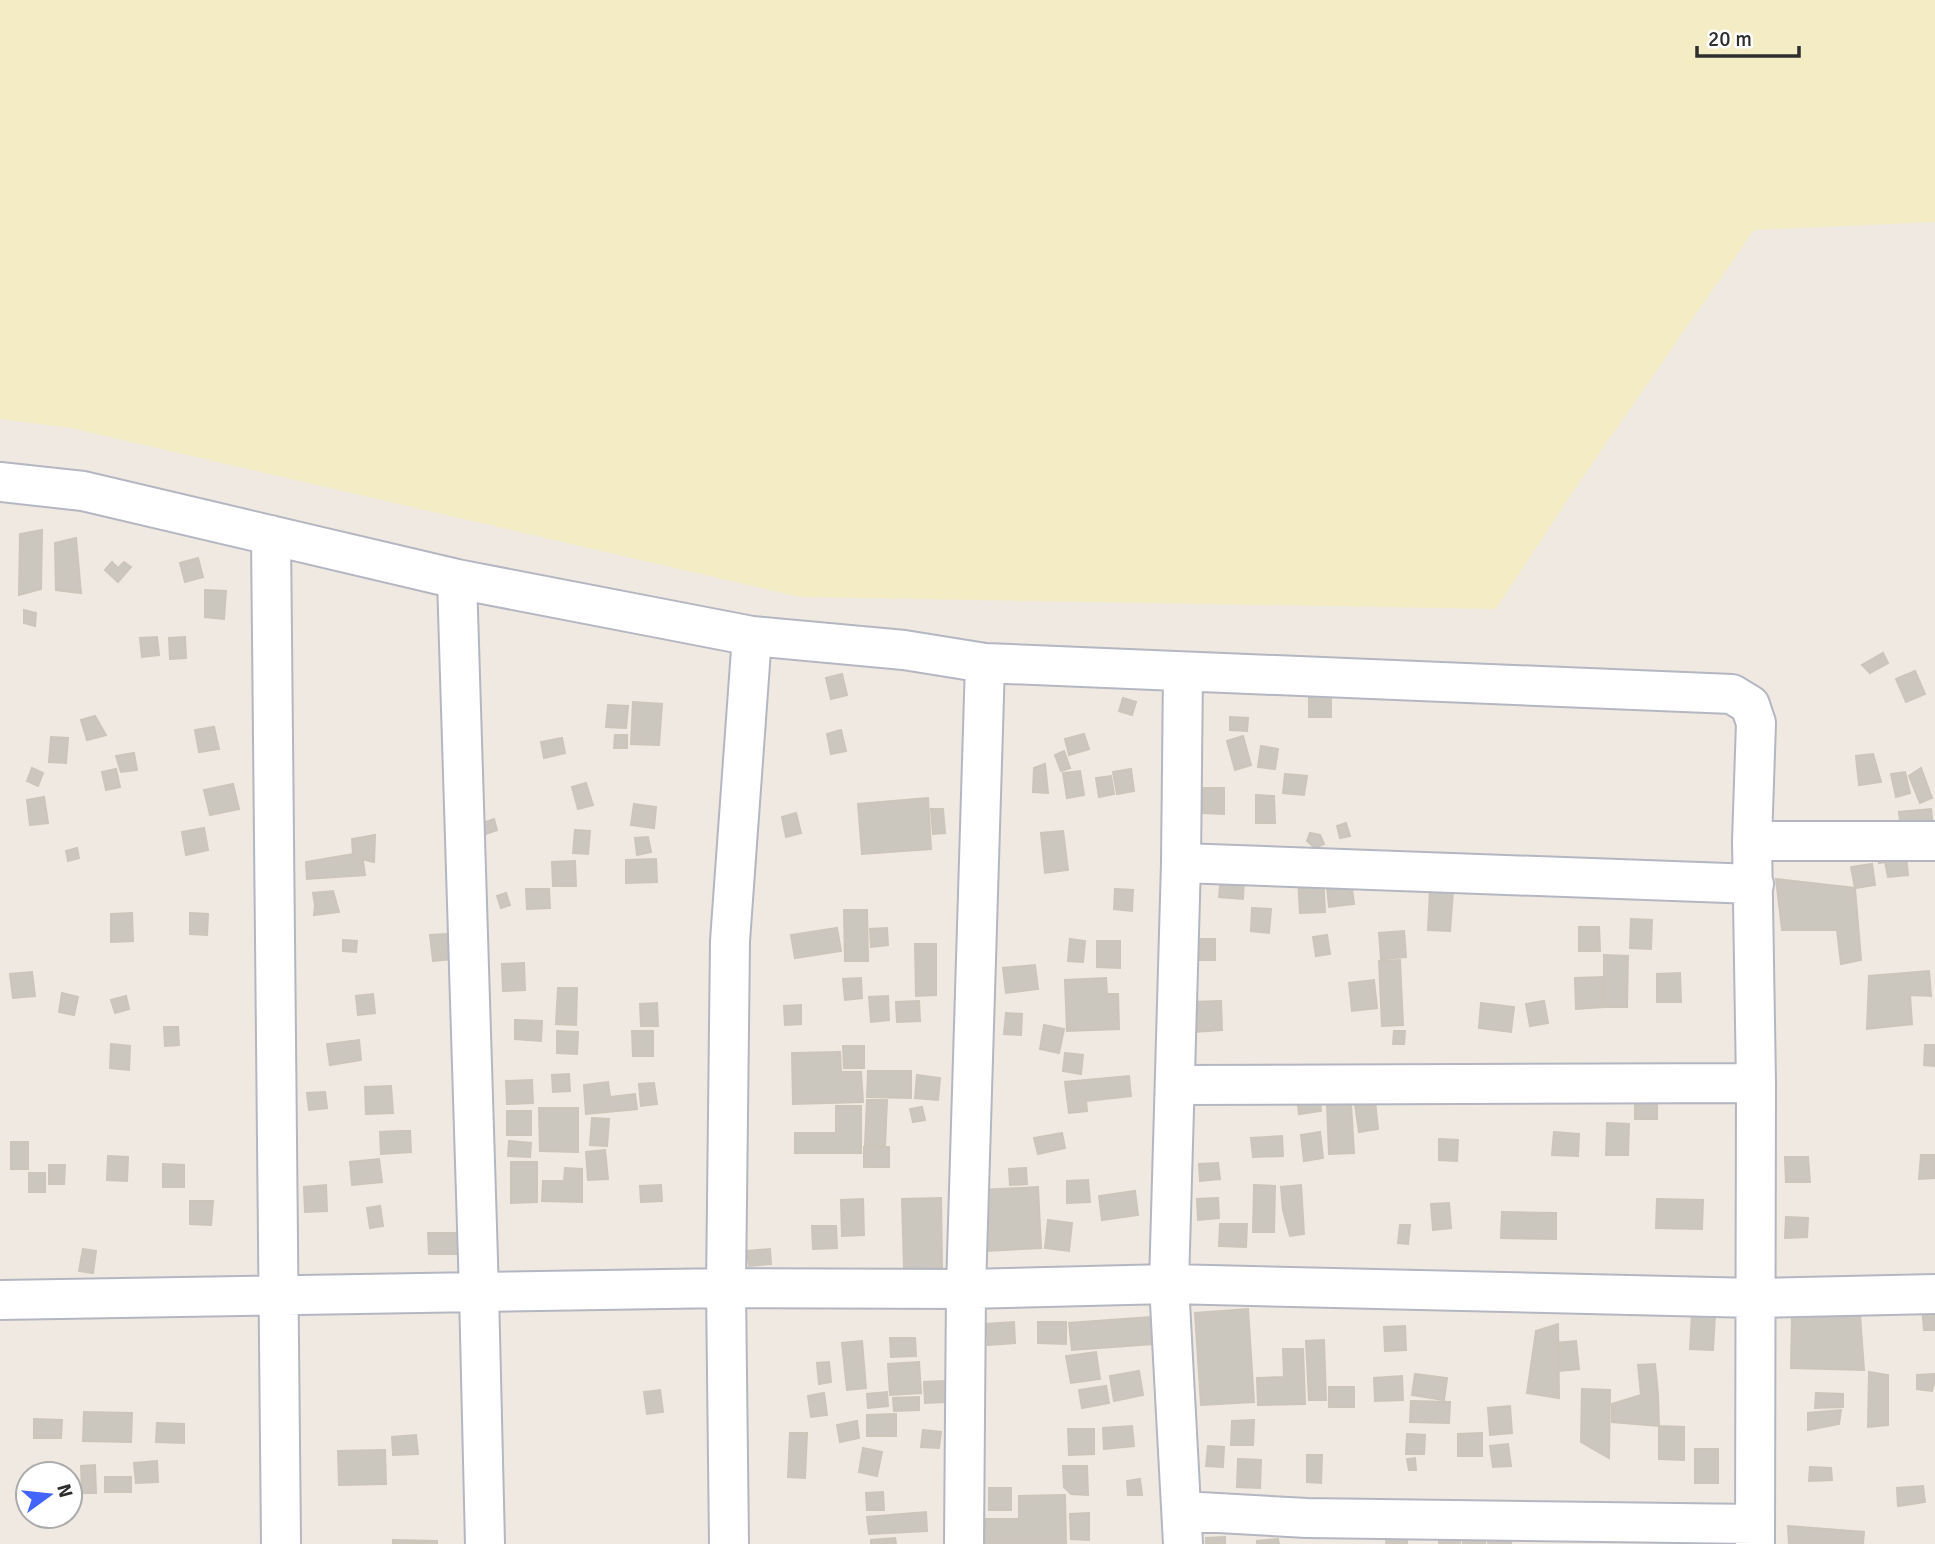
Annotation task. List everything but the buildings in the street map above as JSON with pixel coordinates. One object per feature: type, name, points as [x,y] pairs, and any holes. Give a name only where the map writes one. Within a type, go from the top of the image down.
[{"type":"street","points":[[0,482],[83,491],[457,579],[752,636],[904,650],[985,663],[1732,694],[1750,705],[1756,723],[1752,841],[1756,1083],[1754,1534],[1307,1518],[1183,1528],[1169,1284],[1181,863],[1183,672]]},
{"type":"street","points":[[271,534],[281,1544]]},
{"type":"street","points":[[457,579],[480,1292],[485,1544]]},
{"type":"street","points":[[729,1544],[726,1288],[730,941],[752,636]]},
{"type":"street","points":[[964,1544],[966,1289],[985,663]]},
{"type":"street","points":[[1752,841],[1935,841]]},
{"type":"street","points":[[1181,863],[1754,884]]},
{"type":"street","points":[[1175,1085],[1756,1083]]},
{"type":"street","points":[[0,1300],[726,1288],[966,1289],[1169,1284],[1755,1298],[1935,1294]]},
{"type":"sand","points":[[0,0],[1935,0],[1935,222],[1754,230],[1574,490],[1496,609],[800,597],[71,428],[0,419]]}]
